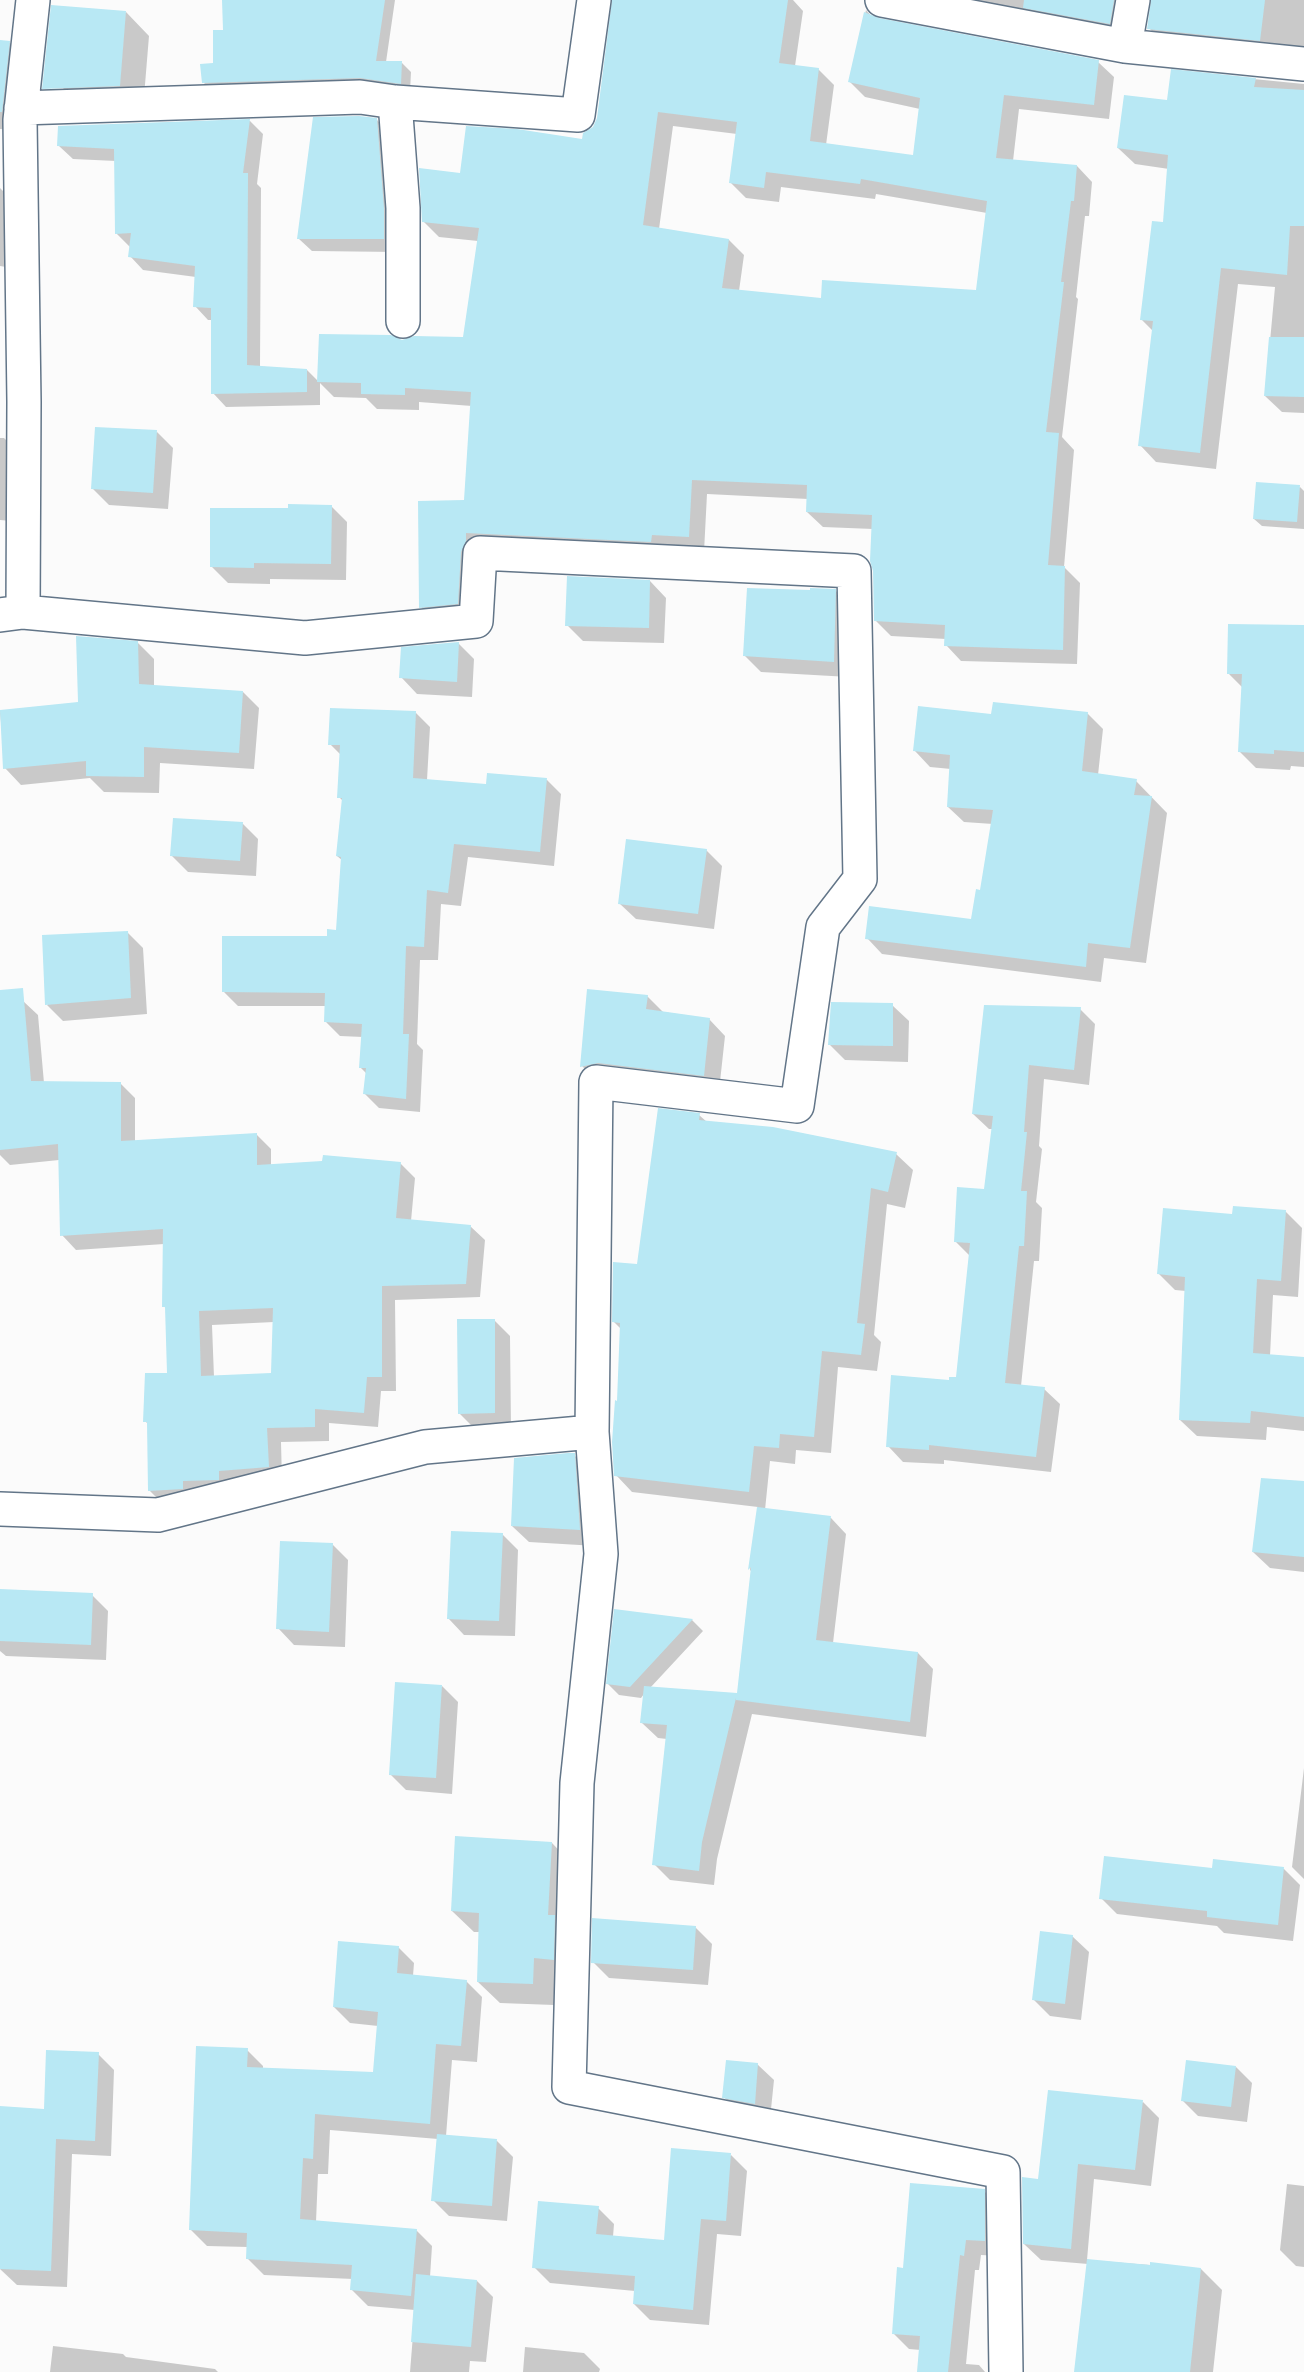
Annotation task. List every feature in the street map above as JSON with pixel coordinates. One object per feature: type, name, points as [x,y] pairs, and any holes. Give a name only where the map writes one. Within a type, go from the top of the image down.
[{"type":"street","points":[[33,0],[21,108],[24,402],[11,614],[305,638],[476,621],[480,553],[854,571],[860,879],[823,927],[797,1106],[596,1082],[592,1432],[602,1554],[578,1783],[568,2087],[1003,2172],[1006,2372]]},
{"type":"street","points":[[21,108],[360,97],[395,102],[578,115],[594,0]]},
{"type":"street","points":[[882,0],[1125,46],[1304,64]]},
{"type":"street","points":[[1125,46],[1132,0]]},
{"type":"street","points":[[395,102],[403,208],[403,321]]},
{"type":"street","points":[[0,1509],[158,1515],[425,1447],[592,1432]]},
{"type":"building","points":[[222,0],[385,0],[376,61],[402,61],[401,84],[360,78],[202,83],[200,64],[213,63],[213,30],[223,30]]},
{"type":"building","points":[[612,0],[788,0],[779,63],[819,68],[810,141],[913,155],[920,98],[848,82],[864,12],[879,18],[1099,60],[1094,105],[1004,95],[996,158],[1077,165],[1074,201],[1071,201],[1061,282],[1064,282],[1046,432],[1059,433],[1048,565],[1065,566],[1063,650],[944,646],[945,625],[874,621],[873,571],[870,561],[872,515],[806,512],[807,485],[692,480],[689,537],[652,535],[651,542],[466,533],[466,541],[461,552],[458,604],[419,608],[418,501],[464,500],[471,392],[405,388],[405,395],[361,394],[361,383],[317,382],[319,334],[391,335],[402,340],[414,336],[463,337],[479,228],[422,222],[419,168],[460,173],[466,126],[517,129],[582,139],[583,133],[593,127],[597,118]],"holes":[[[658,112],[737,122],[729,183],[764,188],[766,172],[860,184],[861,179],[987,201],[976,290],[822,280],[821,298],[722,288],[729,239],[643,225]]]},
{"type":"building","points":[[1024,0],[1114,0],[1110,24],[1023,8]]},
{"type":"building","points":[[1151,0],[1265,0],[1260,41],[1147,29]]},
{"type":"building","points":[[51,5],[126,11],[120,86],[42,89]]},
{"type":"building","points":[[0,40],[10,41],[2,112],[0,112]]},
{"type":"building","points":[[1171,69],[1256,78],[1254,87],[1304,90],[1304,226],[1290,226],[1287,275],[1221,268],[1200,453],[1138,446],[1153,321],[1140,320],[1152,221],[1163,222],[1168,155],[1117,148],[1124,95],[1167,100]]},
{"type":"building","points":[[313,117],[377,118],[384,239],[297,239]]},
{"type":"building","points":[[250,119],[243,173],[248,173],[247,365],[307,369],[307,392],[211,394],[211,308],[193,307],[195,266],[128,257],[131,233],[115,234],[114,149],[57,146],[58,126]]},
{"type":"building","points":[[1269,337],[1304,337],[1304,397],[1264,396]]},
{"type":"building","points":[[95,427],[157,430],[153,493],[91,489]]},
{"type":"building","points":[[1256,482],[1300,485],[1297,522],[1253,519]]},
{"type":"building","points":[[288,504],[332,505],[331,564],[254,563],[254,568],[210,567],[210,508],[288,508]]},
{"type":"building","points":[[567,576],[650,580],[649,628],[565,626]]},
{"type":"building","points":[[747,588],[836,589],[834,662],[743,656]]},
{"type":"building","points":[[1228,624],[1304,625],[1304,752],[1274,750],[1274,754],[1238,752],[1242,674],[1227,674]]},
{"type":"building","points":[[76,636],[138,641],[139,684],[243,691],[239,753],[144,747],[144,777],[86,776],[86,761],[3,769],[0,710],[78,702]]},
{"type":"building","points":[[459,642],[457,682],[399,678],[401,647]]},
{"type":"building","points":[[993,702],[1088,712],[1082,771],[1137,779],[1134,795],[1152,796],[1130,948],[1088,943],[1086,967],[865,939],[869,906],[971,919],[976,889],[980,890],[993,810],[947,807],[950,755],[913,751],[918,706],[991,714]]},
{"type":"building","points":[[330,708],[416,711],[413,778],[486,784],[487,773],[547,778],[540,852],[454,844],[448,893],[427,890],[424,947],[406,946],[403,1034],[409,1034],[406,1099],[363,1094],[366,1068],[359,1068],[362,1024],[324,1022],[325,993],[222,992],[222,936],[327,936],[327,929],[336,930],[341,857],[336,856],[342,798],[337,798],[340,745],[328,745]]},
{"type":"building","points":[[173,818],[243,822],[240,861],[170,856]]},
{"type":"building","points":[[626,839],[707,849],[698,914],[618,904]]},
{"type":"building","points":[[128,931],[131,998],[45,1005],[42,935]]},
{"type":"building","points":[[23,988],[31,1081],[121,1082],[121,1141],[257,1133],[257,1165],[322,1161],[323,1155],[401,1162],[396,1218],[471,1225],[466,1284],[382,1286],[382,1377],[367,1377],[364,1413],[315,1409],[315,1427],[267,1428],[269,1467],[219,1471],[219,1480],[183,1481],[183,1489],[148,1491],[147,1422],[143,1422],[145,1373],[167,1373],[165,1307],[162,1307],[163,1229],[60,1236],[58,1144],[0,1150],[0,990]],"holes":[[[273,1308],[271,1373],[201,1376],[199,1311]]]},
{"type":"building","points":[[587,989],[648,995],[646,1009],[710,1018],[704,1076],[598,1063],[580,1067]]},
{"type":"building","points":[[831,1002],[893,1003],[893,1046],[828,1045]]},
{"type":"building","points":[[984,1005],[1081,1007],[1074,1070],[1029,1065],[1024,1132],[1027,1132],[1021,1191],[1027,1191],[1024,1246],[1019,1246],[1005,1383],[1045,1387],[1036,1457],[929,1445],[929,1450],[886,1447],[891,1375],[949,1380],[949,1377],[956,1377],[970,1243],[954,1242],[957,1187],[984,1189],[993,1116],[972,1114]]},
{"type":"building","points":[[658,1108],[700,1113],[699,1120],[773,1127],[897,1152],[888,1192],[871,1188],[857,1323],[865,1324],[861,1355],[822,1351],[814,1437],[780,1434],[779,1448],[754,1446],[749,1492],[614,1476],[612,1442],[615,1400],[617,1401],[620,1323],[612,1322],[613,1262],[637,1264]]},
{"type":"building","points":[[1233,1206],[1286,1210],[1281,1281],[1257,1279],[1253,1353],[1304,1357],[1304,1417],[1251,1411],[1250,1423],[1179,1420],[1185,1277],[1157,1274],[1163,1208],[1232,1214]]},
{"type":"building","points":[[457,1319],[495,1319],[495,1413],[458,1414]]},
{"type":"building","points":[[575,1453],[580,1530],[511,1526],[514,1458]]},
{"type":"building","points":[[1261,1478],[1304,1481],[1304,1557],[1252,1552]]},
{"type":"building","points":[[757,1507],[831,1516],[816,1640],[918,1652],[910,1722],[736,1700],[736,1698],[702,1842],[699,1871],[652,1865],[667,1725],[640,1723],[644,1686],[737,1693],[751,1567],[748,1570]]},
{"type":"building","points":[[451,1531],[503,1533],[499,1621],[447,1619]]},
{"type":"building","points":[[280,1541],[333,1543],[329,1632],[276,1629]]},
{"type":"building","points":[[0,1589],[93,1593],[91,1645],[0,1641]]},
{"type":"building","points":[[614,1609],[693,1619],[630,1687],[606,1684]]},
{"type":"building","points":[[395,1682],[442,1685],[436,1778],[389,1775]]},
{"type":"building","points":[[455,1836],[552,1842],[548,1915],[555,1915],[554,1960],[534,1958],[533,1984],[477,1982],[479,1913],[451,1911]]},
{"type":"building","points":[[1104,1856],[1212,1868],[1213,1859],[1284,1867],[1278,1925],[1207,1917],[1207,1911],[1099,1899]]},
{"type":"building","points":[[592,1918],[696,1926],[693,1970],[591,1963]]},
{"type":"building","points":[[1040,1931],[1073,1935],[1065,2004],[1032,2000]]},
{"type":"building","points":[[338,1941],[399,1946],[397,1973],[467,1980],[461,2046],[436,2044],[430,2124],[315,2114],[313,2159],[303,2158],[300,2219],[417,2229],[411,2296],[350,2290],[352,2265],[246,2259],[247,2233],[189,2230],[196,2046],[248,2048],[247,2067],[373,2072],[378,2012],[333,2007]]},
{"type":"building","points":[[46,2050],[99,2052],[95,2141],[56,2139],[51,2271],[0,2269],[0,2106],[44,2109]]},
{"type":"building","points":[[726,2060],[758,2063],[755,2104],[722,2098]]},
{"type":"building","points":[[1186,2060],[1236,2066],[1231,2107],[1181,2101]]},
{"type":"building","points":[[1048,2090],[1143,2100],[1135,2170],[1078,2164],[1071,2249],[1023,2244],[1022,2177],[1038,2179]]},
{"type":"building","points":[[437,2134],[497,2139],[492,2206],[431,2201]]},
{"type":"building","points":[[671,2148],[731,2153],[726,2221],[701,2219],[693,2310],[633,2304],[635,2276],[532,2268],[538,2201],[599,2206],[596,2234],[664,2240]]},
{"type":"building","points":[[910,2183],[985,2189],[985,2241],[966,2240],[964,2256],[960,2255],[948,2372],[917,2372],[920,2336],[892,2334],[897,2267],[903,2268]]},
{"type":"building","points":[[1087,2259],[1150,2265],[1150,2262],[1201,2268],[1190,2372],[1074,2372]]},
{"type":"building","points":[[416,2274],[477,2280],[471,2347],[411,2342]]}]
